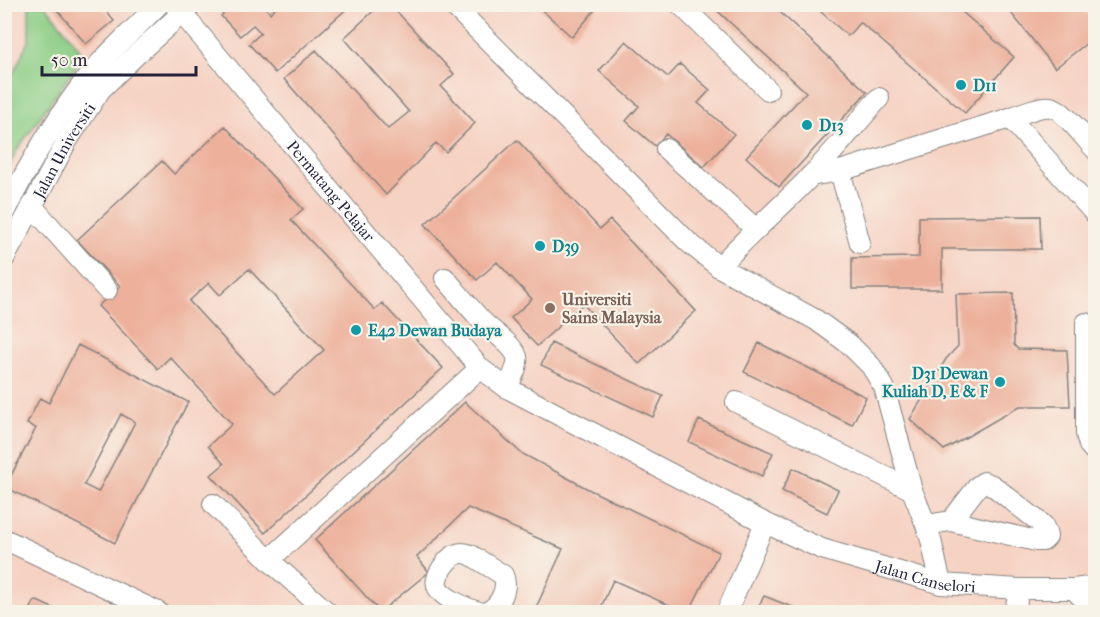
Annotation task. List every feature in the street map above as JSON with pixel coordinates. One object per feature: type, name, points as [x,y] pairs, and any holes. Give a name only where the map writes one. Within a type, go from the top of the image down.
[{"type":"street","name":"Jalan Universiti","points":[[4,213],[65,108],[92,72],[159,4]]},
{"type":"street","points":[[452,4],[688,242],[719,267],[816,320],[849,344],[872,366],[884,387],[912,490],[926,525],[940,584]]},
{"type":"street","points":[[680,4],[768,90]]},
{"type":"street","name":"Jalan Universiti","points":[[6,252],[67,141],[101,89],[182,8]]},
{"type":"street","name":"Permatang Pelajar","points":[[182,8],[480,368],[507,388]]},
{"type":"street","points":[[719,267],[810,176],[879,98]]},
{"type":"street","points":[[810,176],[840,171],[1051,106],[1061,111],[1095,150]]},
{"type":"street","points":[[1010,118],[1095,215]]},
{"type":"street","points":[[666,149],[756,229]]},
{"type":"street","points":[[840,171],[861,243]]},
{"type":"street","points":[[32,206],[107,290]]},
{"type":"street","points":[[445,278],[481,320],[517,355],[516,370],[507,388]]},
{"type":"street","points":[[1086,323],[1086,434],[1089,445],[1095,453]]},
{"type":"street","points":[[269,560],[480,368]]},
{"type":"street","name":"Jalan Canselori","points":[[507,388],[765,523],[822,549],[940,584],[1018,589],[1074,589],[1095,586]]},
{"type":"street","points":[[736,402],[912,490]]},
{"type":"street","points":[[213,504],[269,560],[327,612]]},
{"type":"street","points":[[926,525],[951,521]]},
{"type":"street","points":[[727,612],[765,523]]},
{"type":"street","points":[[4,539],[158,612]]},
{"type":"street","points":[[478,612],[451,607],[436,584],[440,571],[455,554],[466,553],[503,575],[504,592],[492,610],[487,612]]},
{"type":"street","points":[[1015,612],[1018,589]]},
{"type":"street","points":[[1074,589],[1095,612]]},
{"type":"shaded area","name":"Universiti Sains Malaysia","points":[[5,5],[1095,5],[1095,612],[5,612]]},
{"type":"green space","points":[[29,5],[45,5],[79,48],[80,61],[17,150],[5,174],[5,84],[14,72],[29,39]]},
{"type":"building","points":[[52,4],[100,4],[114,21],[86,44]]},
{"type":"building","points":[[234,4],[262,4],[270,13],[279,4],[352,4],[275,73],[249,44],[261,33],[253,25],[240,36],[221,16]]},
{"type":"building","points":[[381,4],[390,4],[454,74],[441,86],[475,123],[446,152],[436,143],[386,195],[284,79],[316,50],[388,129],[409,112],[344,38]]},
{"type":"building","points":[[535,4],[600,4],[572,37]]},
{"type":"building","name":"D13","points":[[710,4],[771,4],[867,92],[779,187],[746,157],[806,92]]},
{"type":"building","name":"D11","points":[[812,4],[953,4],[1014,57],[965,113],[860,22],[848,36]]},
{"type":"building","points":[[1004,4],[1079,4],[1096,25],[1096,36],[1055,68]]},
{"type":"building","points":[[626,41],[668,77],[680,64],[710,90],[698,103],[734,134],[704,167],[666,134],[655,146],[626,121],[639,106],[599,71]]},
{"type":"building","name":"E42 Dewan Budaya","points":[[225,126],[303,209],[291,220],[375,310],[382,303],[443,368],[265,533],[211,475],[224,464],[208,446],[232,424],[170,357],[158,369],[98,306],[120,286],[77,240],[162,161],[174,174]],"holes":[[[249,269],[324,350],[275,394],[189,301],[209,283],[220,295]]]},
{"type":"building","name":"D39","points":[[517,140],[600,229],[610,220],[696,311],[639,364],[583,304],[537,346],[511,318],[532,299],[497,262],[477,280],[425,224]]},
{"type":"building","points":[[1040,216],[1041,249],[942,249],[942,289],[852,289],[852,258],[919,257],[919,217]]},
{"type":"building","name":"D31 Dewan Kuliah D, E & F","points":[[1013,293],[1014,345],[1018,349],[1067,350],[1070,406],[1020,406],[944,450],[910,419],[946,359],[958,346],[956,294]]},
{"type":"building","points":[[551,343],[663,396],[653,417],[541,365]]},
{"type":"building","points":[[759,343],[866,397],[852,425],[744,372]]},
{"type":"building","points":[[78,345],[188,402],[115,543],[5,487],[36,428],[27,424],[40,398],[49,403]],"holes":[[[121,414],[135,422],[98,492],[84,485]]]},
{"type":"building","points":[[465,402],[521,453],[590,490],[719,552],[689,612],[684,612],[613,580],[599,612],[534,612],[563,549],[468,508],[417,557],[429,572],[380,612],[315,540]]},
{"type":"building","points":[[699,420],[773,453],[762,476],[689,442]]},
{"type":"building","points":[[793,468],[838,490],[827,513],[782,491]]},
{"type":"building","points":[[764,596],[805,612],[756,612]]},
{"type":"building","points":[[35,600],[61,612],[29,612]]},
{"type":"place","name":"D11","points":[[961,85]]},
{"type":"place","name":"D13","points":[[807,125]]},
{"type":"place","name":"D39","points":[[540,246]]},
{"type":"place","name":"Universiti Sains Malaysia","points":[[550,308]]},
{"type":"place","name":"E42 Dewan Budaya","points":[[356,330]]},
{"type":"place","name":"D31 Dewan Kuliah D, E & F","points":[[1000,382]]}]
